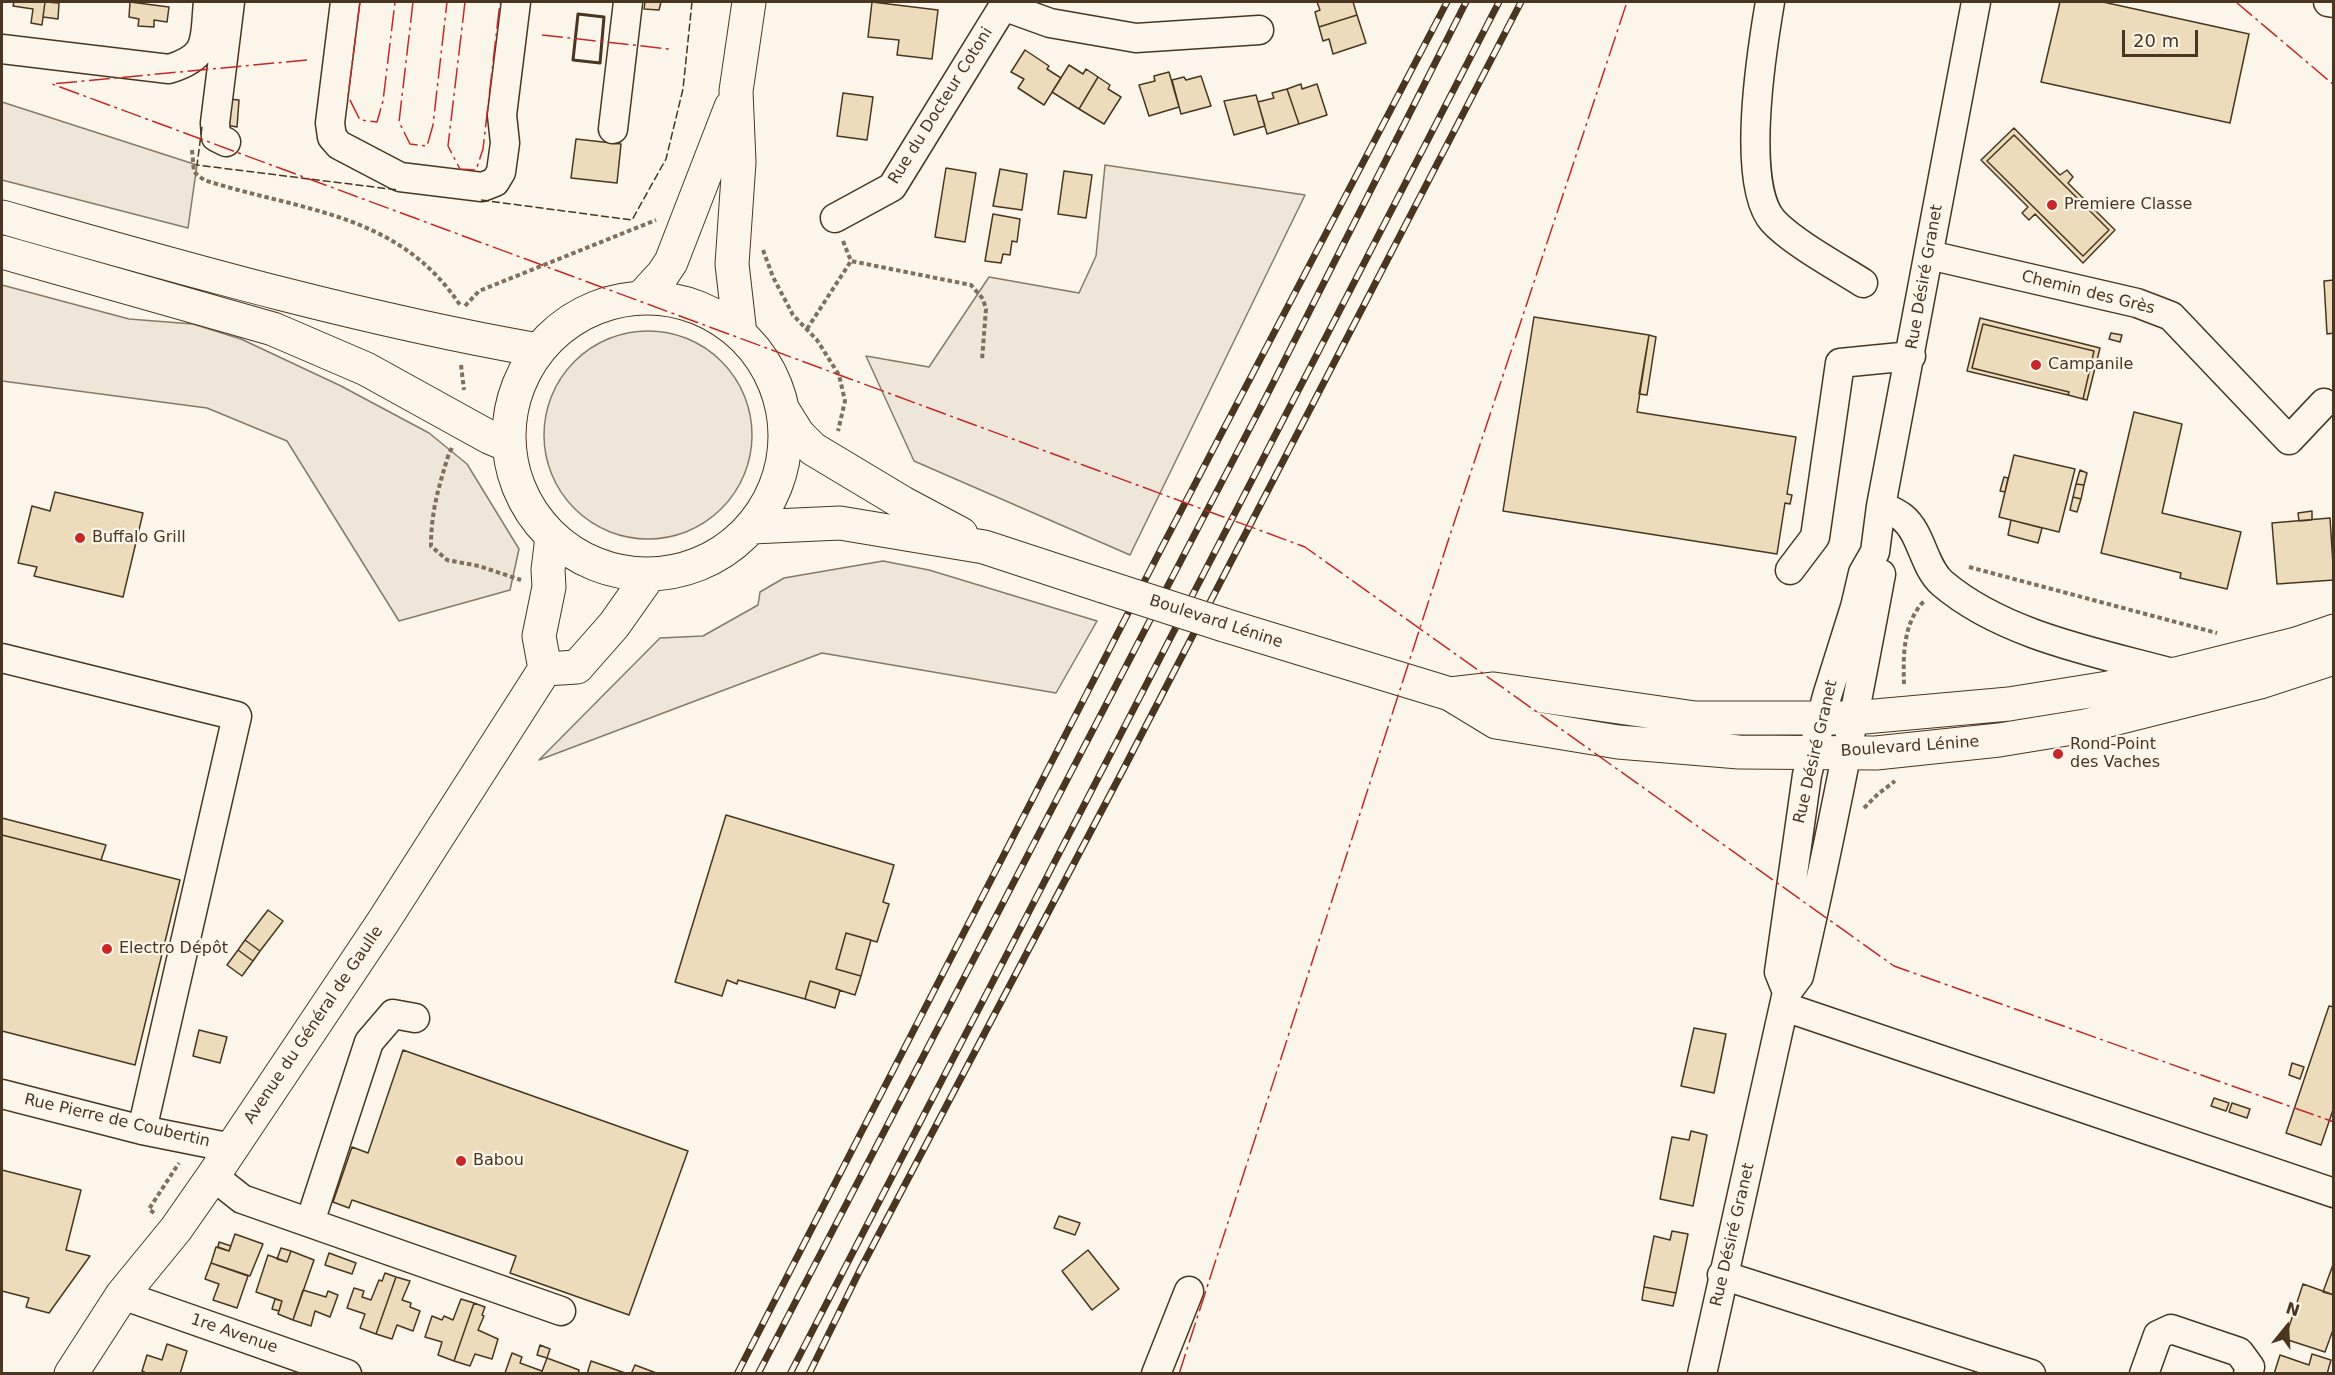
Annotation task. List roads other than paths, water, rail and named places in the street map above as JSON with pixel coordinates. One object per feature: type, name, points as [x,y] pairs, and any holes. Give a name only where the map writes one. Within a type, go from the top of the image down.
[{"type":"main road","points":[[740,334],[732,264],[739,162],[736,91],[749,2]]},
{"type":"main road","points":[[641,298],[671,262],[736,91]]},
{"type":"main road","points":[[2,217],[202,273],[368,315],[459,336],[538,350]]},
{"type":"main road","points":[[2,252],[273,329],[366,369],[489,437],[508,445]]},
{"type":"main road","points":[[641,298],[667,299],[692,305],[717,317],[740,334],[759,354],[771,374],[783,410],[786,443],[783,467],[772,497],[752,527],[731,546],[707,561],[679,571],[650,574],[621,572],[593,564],[571,552],[552,537],[534,516],[520,492],[512,469],[508,445],[509,418],[515,393],[538,350],[559,329],[584,313],[612,302],[641,298]]},
{"type":"main road","name":"Boulevard Lénine","points":[[783,410],[798,434],[813,449],[903,503],[984,547]]},
{"type":"main road","name":"Boulevard Lénine","points":[[752,527],[840,523],[984,547],[1224,625],[1450,694],[1496,722],[1618,742],[1738,752],[1846,753],[1918,750],[1999,740],[2085,726],[2260,682],[2334,657]]},
{"type":"main road","points":[[552,537],[548,570],[549,588],[539,636],[545,669],[577,667],[614,625],[650,574]]},
{"type":"main road","name":"Boulevard Lénine","points":[[1450,694],[1494,689],[1695,718],[1837,718],[2009,704],[2176,674],[2296,644],[2334,631]]},
{"type":"main road","name":"Avenue du Général de Gaulle","points":[[71,1374],[122,1295],[176,1229],[232,1148],[383,922],[545,669]]},
{"type":"street","points":[[2,49],[169,69],[189,63],[203,47],[208,2]]},
{"type":"street","points":[[226,142],[216,137],[215,123],[231,2]]},
{"type":"street","points":[[345,2],[330,123],[332,137],[339,145],[400,177],[482,188],[495,182],[501,172],[505,143],[502,115],[516,2]]},
{"type":"street","points":[[613,129],[628,2]]},
{"type":"street","points":[[1770,2],[1759,78],[1755,154],[1759,196],[1772,220],[1798,241],[1863,284]]},
{"type":"street","name":"Rue Désiré Granet","points":[[1786,999],[1779,972],[1797,828],[1813,752],[1837,718],[1881,574],[1875,552],[1881,506],[1976,2]]},
{"type":"street","points":[[2328,2],[2334,3]]},
{"type":"street","points":[[1005,4],[1050,23],[1136,38],[1259,30]]},
{"type":"street","name":"Rue du Docteur Cotoni","points":[[835,218],[892,188],[1005,4]]},
{"type":"street","name":"Chemin des Grès","points":[[1929,255],[2137,303],[2171,316],[2289,440],[2324,403]]},
{"type":"street","points":[[1790,570],[1815,537],[1840,363],[1911,356]]},
{"type":"street","points":[[1881,506],[1901,516],[1911,526],[1940,581],[1993,617],[2058,642],[2176,674]]},
{"type":"street","points":[[2,658],[237,716],[142,1130]]},
{"type":"street","name":"Rue Désiré Granet","points":[[1702,1374],[1722,1275],[1786,999],[1799,976],[1829,846],[1846,753],[1837,718]]},
{"type":"street","points":[[1786,999],[2334,1193]]},
{"type":"street","points":[[310,1222],[369,1042],[393,1014],[415,1018]]},
{"type":"street","name":"Rue Pierre de Coubertin","points":[[2,1094],[142,1130],[232,1148]]},
{"type":"street","points":[[213,1176],[242,1199],[561,1311]]},
{"type":"street","points":[[1722,1275],[2031,1374]]},
{"type":"street","points":[[1156,1374],[1189,1291]]},
{"type":"street","name":"1re Avenue","points":[[122,1295],[346,1374]]},
{"type":"street","points":[[2144,1374],[2158,1335],[2171,1329],[2239,1352],[2250,1367],[2248,1374]]},
{"type":"railway","points":[[737,1374],[1161,549],[1447,2]]},
{"type":"railway","points":[[758,1374],[1266,397],[1466,2]]},
{"type":"railway","points":[[790,1374],[1499,2]]},
{"type":"railway","points":[[809,1374],[860,1270],[1122,772],[1521,2]]},
{"type":"place","name":"Premiere Classe","points":[[2052,205]]},
{"type":"place","name":"Campanile","points":[[2036,365]]},
{"type":"place","name":"Buffalo Grill","points":[[80,538]]},
{"type":"place","name":"Rond-Point des Vaches","points":[[2058,754]]},
{"type":"place","name":"Electro Dépôt","points":[[107,949]]},
{"type":"place","name":"Babou","points":[[461,1161]]}]
